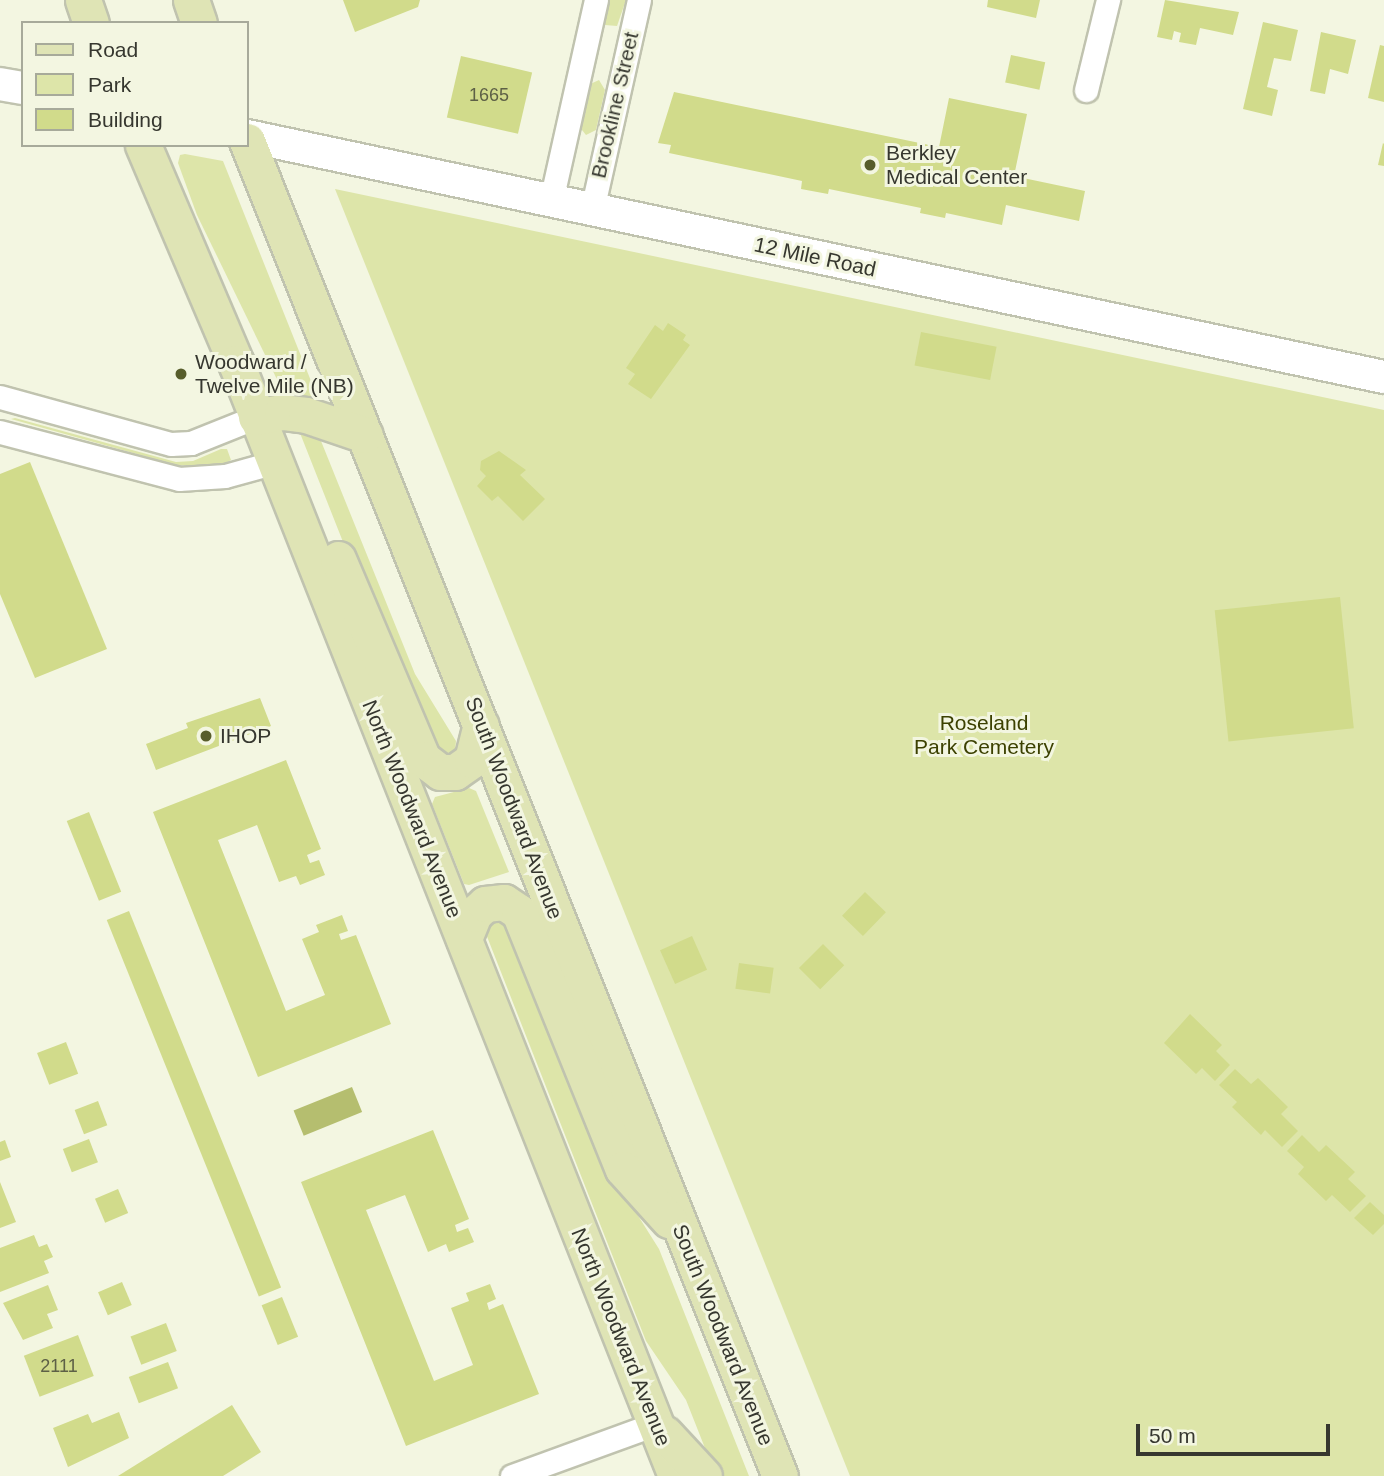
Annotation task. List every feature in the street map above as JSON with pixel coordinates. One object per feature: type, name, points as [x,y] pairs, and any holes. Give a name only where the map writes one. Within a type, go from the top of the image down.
[{"type":"main road","points":[[83,0],[90,21]]},
{"type":"main road","points":[[191,0],[199,21]]},
{"type":"main road","points":[[0,84],[21,88]]},
{"type":"main road","name":"12 Mile Road","points":[[248,139],[592,209],[1384,377]]},
{"type":"main road","name":"South Woodward Avenue","points":[[248,142],[679,1229],[780,1476]]},
{"type":"main road","name":"North Woodward Avenue","points":[[144,147],[276,462],[676,1476]]},
{"type":"main road","points":[[257,417],[282,412],[306,415],[365,435]]},
{"type":"main road","points":[[276,462],[324,526],[423,759],[440,772],[455,772],[472,760],[481,725]]},
{"type":"main road","points":[[464,939],[474,914],[485,904],[504,902],[519,912],[623,1169],[645,1198],[679,1229]]},
{"type":"main road","points":[[655,1424],[704,1476]]},
{"type":"street","name":"Brookline Street","points":[[551,201],[596,0]]},
{"type":"street","name":"Brookline Street","points":[[592,209],[639,0]]},
{"type":"street","points":[[1086,90],[1108,0]]},
{"type":"street","points":[[0,397],[171,444],[191,443],[257,417]]},
{"type":"street","points":[[0,432],[179,480],[225,476],[276,462]]},
{"type":"street","points":[[512,1476],[655,1424]]},
{"type":"green space","points":[[606,0],[626,0],[617,26],[605,25],[602,18]]},
{"type":"green space","points":[[599,80],[605,90],[596,130],[586,135],[578,125],[586,86]]},
{"type":"green space","points":[[180,155],[223,161],[319,401],[288,402],[197,215],[178,163]]},
{"type":"green space","name":"Roseland Park Cemetery","points":[[335,189],[1384,410],[1384,1476],[850,1476]]},
{"type":"green space","points":[[11,419],[176,462],[193,461],[221,449],[227,449],[231,460],[219,467],[176,465]]},
{"type":"green space","points":[[298,428],[321,441],[415,674],[456,741],[455,751],[446,759],[426,752]]},
{"type":"green space","points":[[469,788],[476,791],[509,872],[469,885],[464,884],[432,804],[435,797]]},
{"type":"green space","points":[[496,918],[506,918],[620,1187],[659,1249],[749,1476],[716,1476],[686,1400],[646,1341],[486,934],[488,924]]},
{"type":"shaded area","points":[[352,1087],[362,1112],[304,1136],[294,1111]]},
{"type":"building","points":[[343,0],[420,0],[418,7],[355,32]]},
{"type":"building","points":[[988,0],[1040,0],[1036,18],[987,7]]},
{"type":"building","points":[[1165,0],[1239,12],[1233,35],[1200,28],[1196,45],[1179,42],[1181,33],[1174,31],[1172,40],[1157,37]]},
{"type":"building","points":[[1263,22],[1298,30],[1291,61],[1274,58],[1267,87],[1278,90],[1272,116],[1243,109]]},
{"type":"building","points":[[1321,32],[1356,40],[1348,74],[1330,69],[1325,94],[1310,91]]},
{"type":"building","points":[[1380,45],[1384,46],[1384,102],[1368,98]]},
{"type":"building","points":[[1011,55],[1045,62],[1039,90],[1005,82]]},
{"type":"building","points":[[461,56],[532,72],[518,134],[447,117]]},
{"type":"building","name":"Berkley Medical Center","points":[[674,92],[939,147],[949,98],[1027,114],[1014,176],[1085,191],[1079,221],[1006,205],[1002,225],[946,213],[945,218],[920,213],[921,208],[829,189],[828,194],[801,189],[802,181],[669,153],[671,145],[658,143]]},
{"type":"building","points":[[1384,144],[1384,166],[1378,165]]},
{"type":"building","points":[[668,323],[686,335],[683,340],[690,345],[651,399],[628,384],[635,374],[626,368],[655,325],[663,331]]},
{"type":"building","points":[[921,332],[997,347],[990,380],[915,365]]},
{"type":"building","points":[[499,451],[526,470],[520,475],[545,499],[523,521],[498,496],[492,501],[477,486],[486,476],[480,470],[481,461]]},
{"type":"building","points":[[30,462],[107,649],[35,678],[0,594],[0,474]]},
{"type":"building","points":[[1340,597],[1354,728],[1228,741],[1215,610]]},
{"type":"building","name":"IHOP","points":[[260,698],[271,726],[156,770],[146,744],[188,728],[186,723]]},
{"type":"building","points":[[286,760],[321,849],[307,855],[310,863],[319,860],[325,875],[300,885],[296,876],[279,882],[257,825],[218,840],[286,1011],[325,995],[302,939],[319,932],[316,925],[342,915],[348,931],[339,934],[341,940],[356,935],[391,1024],[258,1077],[153,812]]},
{"type":"building","points":[[89,812],[121,892],[99,901],[67,821]]},
{"type":"building","points":[[865,892],[886,912],[863,936],[842,916]]},
{"type":"building","points":[[129,911],[281,1287],[259,1296],[107,920]]},
{"type":"building","points":[[692,936],[707,970],[675,984],[660,950]]},
{"type":"building","points":[[823,944],[844,965],[820,989],[799,968]]},
{"type":"building","points":[[739,963],[774,968],[770,994],[735,989]]},
{"type":"building","points":[[1190,1014],[1222,1045],[1216,1051],[1230,1065],[1215,1081],[1202,1068],[1196,1074],[1164,1043]]},
{"type":"building","points":[[66,1042],[78,1074],[49,1085],[37,1053]]},
{"type":"building","points":[[1235,1069],[1251,1084],[1258,1078],[1288,1107],[1281,1114],[1298,1131],[1282,1147],[1265,1130],[1261,1135],[1232,1107],[1237,1102],[1219,1085]]},
{"type":"building","points":[[98,1101],[107,1125],[84,1134],[75,1110]]},
{"type":"building","points":[[433,1130],[469,1219],[455,1225],[457,1232],[468,1228],[474,1242],[449,1252],[446,1244],[428,1252],[405,1195],[366,1210],[434,1381],[473,1365],[451,1308],[469,1301],[466,1293],[490,1284],[496,1299],[487,1303],[489,1310],[503,1304],[539,1394],[406,1446],[301,1182]]},
{"type":"building","points":[[1302,1135],[1319,1152],[1326,1145],[1355,1172],[1348,1179],[1366,1196],[1350,1212],[1332,1195],[1326,1201],[1298,1174],[1304,1167],[1287,1151]]},
{"type":"building","points":[[89,1139],[98,1162],[72,1172],[63,1149]]},
{"type":"building","points":[[5,1140],[11,1157],[0,1161],[0,1142]]},
{"type":"building","points":[[0,1182],[16,1222],[0,1228]]},
{"type":"building","points":[[118,1189],[128,1213],[105,1223],[95,1199]]},
{"type":"building","points":[[1370,1202],[1384,1215],[1384,1224],[1373,1235],[1354,1218]]},
{"type":"building","points":[[34,1235],[39,1247],[47,1244],[53,1257],[44,1261],[49,1273],[0,1292],[0,1248]]},
{"type":"building","points":[[122,1282],[132,1305],[108,1315],[98,1292]]},
{"type":"building","points":[[48,1285],[58,1310],[47,1314],[53,1328],[23,1340],[3,1303]]},
{"type":"building","points":[[282,1297],[298,1337],[278,1345],[262,1305]]},
{"type":"building","points":[[166,1323],[177,1351],[141,1365],[131,1337]]},
{"type":"building","points":[[78,1335],[94,1376],[40,1397],[24,1356]]},
{"type":"building","points":[[168,1362],[178,1388],[139,1403],[129,1377]]},
{"type":"building","points":[[232,1405],[261,1452],[223,1476],[118,1476]]},
{"type":"building","points":[[119,1412],[129,1438],[68,1467],[53,1428],[88,1414],[92,1423]]},
{"type":"place","name":"Berkley Medical Center","points":[[870,165]]},
{"type":"place","name":"Woodward / Twelve Mile (NB)","points":[[181,374]]},
{"type":"place","name":"IHOP","points":[[206,736]]}]
